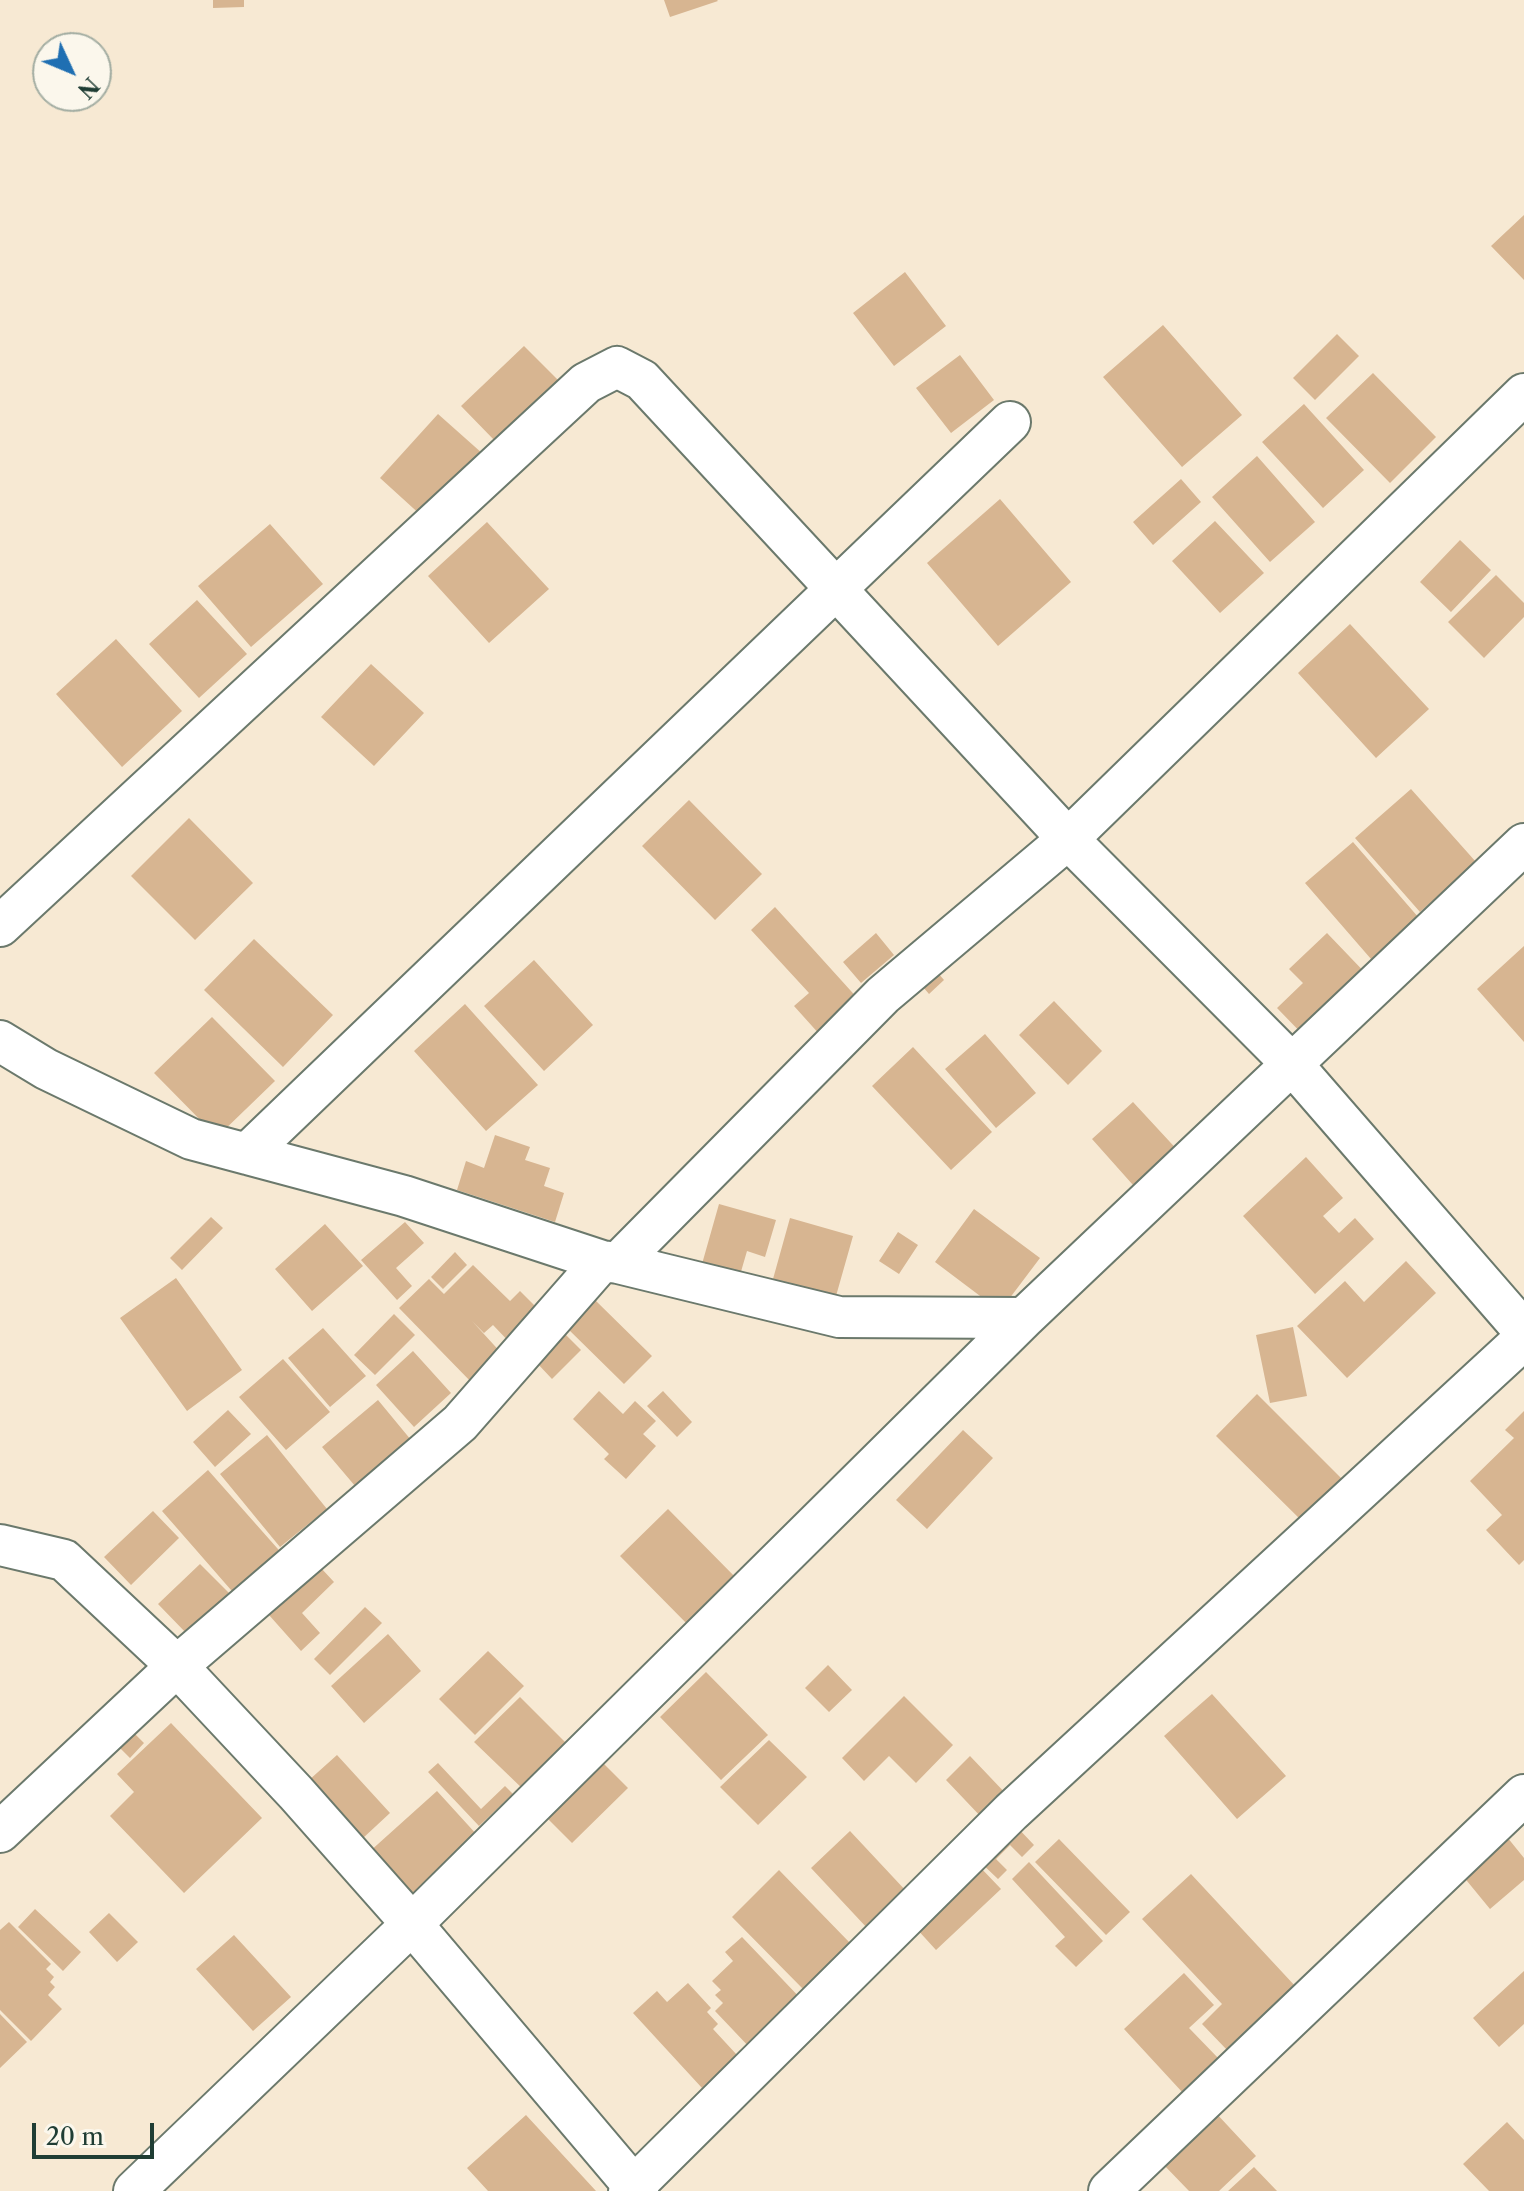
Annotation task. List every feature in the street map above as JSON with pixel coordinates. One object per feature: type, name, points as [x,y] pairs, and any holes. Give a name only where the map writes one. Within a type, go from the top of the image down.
[{"type":"street","points":[[0,926],[586,383],[617,367],[642,380],[1068,839],[1292,1064],[1524,1331]]},
{"type":"street","points":[[0,1832],[177,1666],[460,1423],[610,1262],[883,995],[1068,839],[1524,394]]},
{"type":"street","points":[[247,1154],[1010,422]]},
{"type":"street","points":[[134,2191],[412,1924],[1024,1318],[1524,844]]},
{"type":"street","points":[[0,1041],[46,1069],[191,1139],[404,1196],[610,1262],[839,1317],[1024,1318]]},
{"type":"street","points":[[0,1545],[64,1560],[177,1666],[296,1793],[412,1924],[634,2190],[1011,1812],[1524,1339]]},
{"type":"street","points":[[1109,2191],[1524,1795]]},
{"type":"building","points":[[213,0],[244,0],[244,7],[213,8]]},
{"type":"building","points":[[664,0],[717,0],[718,1],[670,17]]},
{"type":"building","points":[[1524,215],[1524,280],[1491,246]]},
{"type":"building","points":[[905,272],[946,326],[894,366],[853,313]]},
{"type":"building","points":[[1163,325],[1242,415],[1182,467],[1103,377]]},
{"type":"building","points":[[1337,334],[1359,356],[1315,400],[1293,378]]},
{"type":"building","points":[[524,346],[559,381],[496,442],[461,406]]},
{"type":"building","points":[[960,355],[994,400],[951,433],[916,388]]},
{"type":"building","points":[[1373,373],[1436,437],[1390,483],[1326,418]]},
{"type":"building","points":[[1304,404],[1364,470],[1323,508],[1262,442]]},
{"type":"building","points":[[438,414],[483,454],[424,518],[380,478]]},
{"type":"building","points":[[1257,456],[1315,522],[1270,562],[1212,497]]},
{"type":"building","points":[[1181,479],[1201,502],[1153,545],[1133,522]]},
{"type":"building","points":[[1000,499],[1071,582],[998,646],[927,563]]},
{"type":"building","points":[[1215,521],[1264,573],[1220,613],[1172,561]]},
{"type":"building","points":[[487,522],[549,589],[489,643],[428,576]]},
{"type":"building","points":[[270,524],[323,584],[251,647],[198,586]]},
{"type":"building","points":[[1460,540],[1491,570],[1451,612],[1420,582]]},
{"type":"building","points":[[1496,575],[1524,603],[1524,617],[1484,658],[1448,622]]},
{"type":"building","points":[[197,600],[247,654],[199,698],[149,644]]},
{"type":"building","points":[[1350,624],[1429,709],[1376,758],[1298,673]]},
{"type":"building","points":[[116,639],[182,711],[122,767],[56,694]]},
{"type":"building","points":[[371,664],[424,713],[374,766],[321,717]]},
{"type":"building","points":[[1411,789],[1476,862],[1420,912],[1355,838]]},
{"type":"building","points":[[689,800],[762,874],[715,920],[642,846]]},
{"type":"building","points":[[189,818],[253,883],[195,940],[131,876]]},
{"type":"building","points":[[1353,842],[1419,918],[1371,959],[1305,883]]},
{"type":"building","points":[[775,907],[860,1001],[821,1036],[794,1006],[809,993],[751,930]]},
{"type":"building","points":[[876,933],[894,955],[861,983],[843,962]]},
{"type":"building","points":[[1327,933],[1372,980],[1309,1041],[1277,1008],[1303,983],[1289,969]]},
{"type":"building","points":[[254,939],[333,1015],[283,1067],[204,990]]},
{"type":"building","points":[[1524,946],[1524,1042],[1477,989]]},
{"type":"building","points":[[534,960],[593,1025],[544,1071],[484,1006]]},
{"type":"building","points":[[932,966],[944,980],[929,994],[917,980]]},
{"type":"building","points":[[1054,1001],[1102,1051],[1068,1085],[1019,1035]]},
{"type":"building","points":[[465,1004],[538,1085],[486,1131],[414,1051]]},
{"type":"building","points":[[212,1017],[275,1081],[217,1137],[154,1073]]},
{"type":"building","points":[[985,1034],[1036,1093],[996,1128],[945,1069]]},
{"type":"building","points":[[913,1047],[992,1132],[951,1170],[872,1086]]},
{"type":"building","points":[[1133,1102],[1182,1155],[1141,1194],[1092,1139]]},
{"type":"building","points":[[495,1135],[530,1147],[525,1160],[550,1168],[544,1186],[564,1193],[555,1222],[457,1190],[466,1161],[484,1168]]},
{"type":"building","points":[[1306,1157],[1343,1198],[1323,1216],[1339,1233],[1355,1218],[1374,1239],[1315,1294],[1243,1216]]},
{"type":"building","points":[[719,1204],[776,1220],[765,1257],[747,1251],[740,1275],[702,1264]]},
{"type":"building","points":[[974,1209],[1040,1258],[1000,1311],[935,1262]]},
{"type":"building","points":[[211,1217],[223,1228],[182,1270],[170,1258]]},
{"type":"building","points":[[790,1218],[853,1236],[836,1296],[773,1279]]},
{"type":"building","points":[[405,1222],[424,1243],[396,1268],[412,1286],[397,1300],[361,1260]]},
{"type":"building","points":[[325,1224],[363,1266],[312,1311],[275,1269]]},
{"type":"building","points":[[898,1232],[918,1245],[899,1274],[879,1261]]},
{"type":"building","points":[[455,1252],[467,1265],[443,1289],[431,1277]]},
{"type":"building","points":[[1406,1261],[1436,1293],[1347,1378],[1297,1326],[1345,1281],[1364,1302]]},
{"type":"building","points":[[473,1265],[510,1301],[520,1291],[546,1317],[515,1348],[493,1325],[484,1333],[472,1321],[504,1356],[474,1385],[399,1308],[429,1279],[444,1294]]},
{"type":"building","points":[[176,1278],[242,1370],[187,1411],[120,1318]]},
{"type":"building","points":[[595,1300],[652,1356],[624,1384],[567,1328]]},
{"type":"building","points":[[394,1314],[415,1335],[375,1375],[354,1355]]},
{"type":"building","points":[[1293,1327],[1307,1396],[1270,1403],[1256,1335]]},
{"type":"building","points":[[323,1328],[366,1376],[330,1407],[288,1358]]},
{"type":"building","points":[[565,1334],[581,1350],[552,1379],[536,1362]]},
{"type":"building","points":[[413,1351],[451,1393],[414,1427],[376,1385]]},
{"type":"building","points":[[283,1359],[330,1412],[286,1450],[239,1397]]},
{"type":"building","points":[[599,1391],[623,1414],[635,1401],[656,1421],[643,1434],[656,1446],[626,1479],[604,1459],[609,1454],[573,1419]]},
{"type":"building","points":[[663,1391],[692,1422],[677,1437],[647,1406]]},
{"type":"building","points":[[1257,1394],[1348,1485],[1307,1526],[1216,1436]]},
{"type":"building","points":[[378,1400],[416,1446],[361,1493],[322,1447]]},
{"type":"building","points":[[228,1410],[251,1434],[215,1467],[193,1442]]},
{"type":"building","points":[[1524,1411],[1524,1560],[1519,1565],[1486,1530],[1502,1515],[1470,1481],[1514,1438],[1505,1430]]},
{"type":"building","points":[[963,1430],[993,1458],[927,1529],[896,1500]]},
{"type":"building","points":[[267,1435],[327,1509],[280,1547],[220,1474]]},
{"type":"building","points":[[208,1470],[285,1557],[238,1598],[162,1511]]},
{"type":"building","points":[[668,1509],[741,1583],[693,1630],[620,1556]]},
{"type":"building","points":[[153,1511],[179,1538],[131,1585],[104,1557]]},
{"type":"building","points":[[200,1564],[230,1594],[188,1635],[158,1604]]},
{"type":"building","points":[[321,1568],[334,1582],[302,1613],[320,1633],[301,1651],[269,1615]]},
{"type":"building","points":[[365,1607],[382,1623],[330,1675],[314,1659]]},
{"type":"building","points":[[388,1634],[421,1671],[364,1723],[331,1686]]},
{"type":"building","points":[[488,1651],[524,1686],[475,1735],[439,1699]]},
{"type":"building","points":[[828,1665],[852,1690],[829,1712],[805,1688]]},
{"type":"building","points":[[706,1672],[768,1735],[721,1780],[660,1717]]},
{"type":"building","points":[[1212,1694],[1286,1776],[1237,1819],[1164,1736]]},
{"type":"building","points":[[904,1696],[953,1745],[916,1783],[889,1756],[864,1781],[842,1758]]},
{"type":"building","points":[[520,1697],[569,1746],[525,1791],[474,1742]]},
{"type":"building","points":[[171,1723],[262,1818],[184,1893],[110,1816],[134,1792],[117,1774]]},
{"type":"building","points":[[133,1732],[144,1743],[130,1758],[119,1747]]},
{"type":"building","points":[[769,1740],[807,1777],[758,1825],[720,1787]]},
{"type":"building","points":[[337,1755],[390,1813],[362,1839],[308,1781]]},
{"type":"building","points":[[970,1756],[1009,1797],[984,1820],[946,1780]]},
{"type":"building","points":[[600,1760],[628,1788],[572,1843],[544,1815]]},
{"type":"building","points":[[438,1763],[481,1809],[505,1786],[513,1794],[479,1826],[428,1772]]},
{"type":"building","points":[[437,1791],[478,1836],[409,1898],[368,1853]]},
{"type":"building","points":[[1015,1825],[1034,1845],[1022,1857],[1010,1845],[996,1859],[1007,1870],[998,1879],[979,1861]]},
{"type":"building","points":[[850,1831],[907,1892],[868,1929],[811,1868]]},
{"type":"building","points":[[1503,1832],[1524,1858],[1524,1880],[1490,1909],[1458,1870]]},
{"type":"building","points":[[1059,1839],[1130,1912],[1106,1935],[1035,1862]]},
{"type":"building","points":[[1029,1862],[1103,1941],[1076,1967],[1055,1946],[1065,1937],[1012,1879]]},
{"type":"building","points":[[979,1866],[1001,1889],[936,1950],[915,1927]]},
{"type":"building","points":[[779,1870],[850,1943],[803,1989],[732,1917]]},
{"type":"building","points":[[1191,1874],[1296,1987],[1228,2051],[1202,2024],[1222,2004],[1142,1919]]},
{"type":"building","points":[[35,1909],[81,1952],[63,1971],[18,1927]]},
{"type":"building","points":[[109,1913],[138,1942],[117,1962],[89,1932]]},
{"type":"building","points":[[9,1922],[51,1964],[46,1969],[54,1977],[50,1982],[55,1987],[48,1995],[62,2009],[31,2041],[0,2010],[0,1930]]},
{"type":"building","points":[[234,1935],[291,1997],[253,2031],[196,1969]]},
{"type":"building","points":[[742,1937],[804,2002],[752,2050],[715,2011],[723,2003],[715,1995],[721,1990],[712,1981],[733,1961],[725,1952]]},
{"type":"building","points":[[1524,1971],[1524,2024],[1499,2047],[1473,2018]]},
{"type":"building","points":[[1184,1973],[1214,2005],[1189,2028],[1220,2060],[1183,2093],[1124,2029]]},
{"type":"building","points":[[688,1983],[711,2008],[707,2012],[718,2024],[713,2029],[737,2055],[702,2088],[633,2013],[657,1991],[667,2002]]},
{"type":"building","points":[[0,2014],[27,2042],[0,2068]]},
{"type":"building","points":[[1215,2112],[1256,2156],[1219,2191],[1189,2191],[1162,2163]]},
{"type":"building","points":[[526,2115],[596,2191],[488,2191],[467,2168]]},
{"type":"building","points":[[1507,2122],[1524,2140],[1524,2191],[1489,2191],[1463,2164]]},
{"type":"building","points":[[1254,2167],[1277,2191],[1228,2191]]}]
